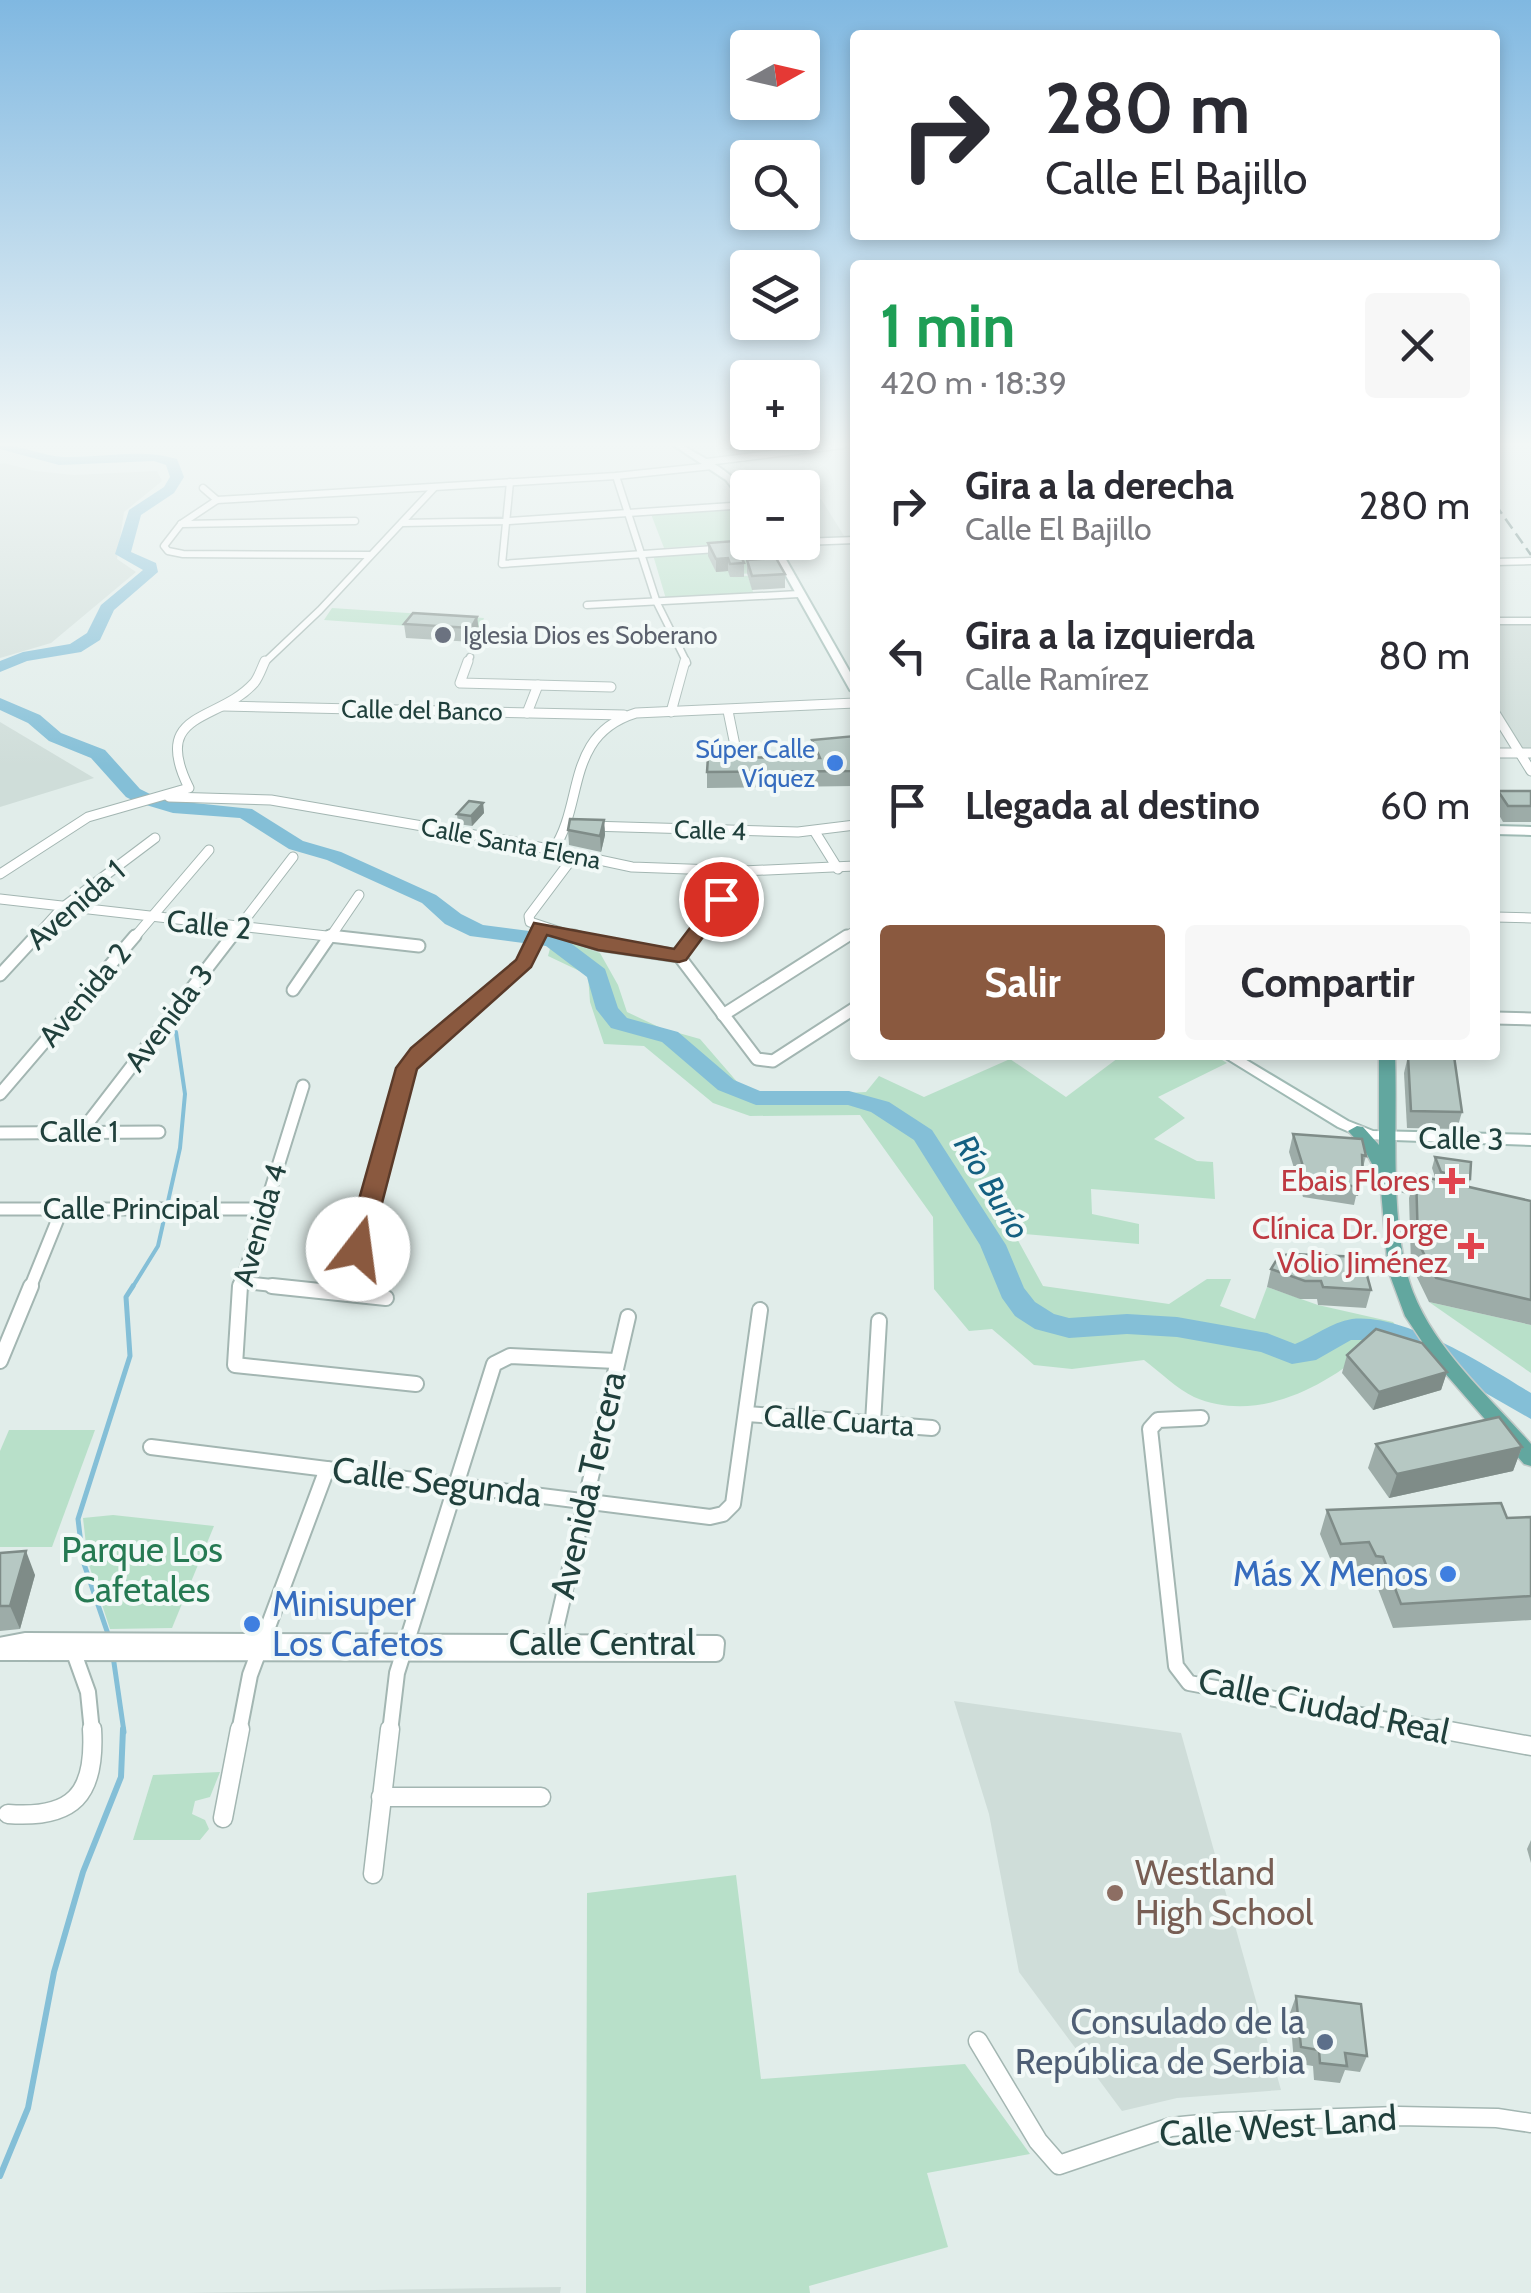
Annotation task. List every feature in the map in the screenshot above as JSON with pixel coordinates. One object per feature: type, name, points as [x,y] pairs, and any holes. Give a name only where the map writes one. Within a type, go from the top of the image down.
[{"type":"main road","points":[[781,560],[850,681]]},
{"type":"main road","points":[[1500,830],[1531,831]]},
{"type":"main road","points":[[1236,1060],[1356,1132],[1370,1144],[1390,1182]]},
{"type":"main road","points":[[1387,1060],[1397,1272],[1428,1336],[1531,1458]]},
{"type":"main road","name":"Calle 3","points":[[1356,1132],[1391,1138],[1531,1140]]},
{"type":"street","points":[[219,552],[370,555]]},
{"type":"street","points":[[204,795],[189,785],[177,762],[178,739],[186,727],[254,683],[267,657],[320,610],[373,552]]},
{"type":"street","points":[[504,552],[502,564],[668,552]]},
{"type":"street","points":[[642,554],[658,603],[687,664],[671,712]]},
{"type":"street","points":[[1500,562],[1531,561]]},
{"type":"street","points":[[587,606],[799,594]]},
{"type":"street","points":[[1500,621],[1531,622]]},
{"type":"street","points":[[470,657],[460,683],[611,687]]},
{"type":"street","points":[[528,713],[538,685]]},
{"type":"street","name":"Calle del Banco","points":[[221,706],[624,716],[850,703]]},
{"type":"street","points":[[728,711],[739,765]]},
{"type":"street","points":[[553,850],[565,826],[572,788],[592,747],[604,727],[624,716]]},
{"type":"street","points":[[1500,719],[1526,753],[1531,771]]},
{"type":"street","points":[[1500,753],[1526,753]]},
{"type":"street","points":[[0,874],[88,817],[169,797],[189,785]]},
{"type":"street","name":"Calle Santa Elena","points":[[169,797],[204,795],[271,800],[666,870],[850,867]]},
{"type":"street","name":"Calle 4","points":[[565,826],[816,832],[850,826]]},
{"type":"street","points":[[816,832],[838,869]]},
{"type":"street","name":"Avenida 1","points":[[0,975],[62,908],[155,838]]},
{"type":"street","name":"Avenida 2","points":[[0,1094],[209,850]]},
{"type":"street","points":[[574,856],[529,916],[530,922],[541,930],[598,944],[679,956],[758,1059],[765,1062],[783,1055],[850,1011]]},
{"type":"street","name":"Avenida 3","points":[[81,1132],[293,857]]},
{"type":"street","points":[[679,956],[742,870]]},
{"type":"street","points":[[292,990],[358,894]]},
{"type":"street","name":"Calle 2","points":[[0,899],[419,946]]},
{"type":"street","points":[[1500,917],[1531,918]]},
{"type":"street","points":[[358,1249],[406,1068],[500,986],[532,950],[541,930]]},
{"type":"street","points":[[723,1016],[850,934]]},
{"type":"street","points":[[1500,1018],[1531,1019]]},
{"type":"street","name":"Avenida 4","points":[[303,1086],[240,1282],[235,1365],[416,1384]]},
{"type":"street","name":"Calle 1","points":[[0,1132],[159,1132]]},
{"type":"street","points":[[1390,1182],[1448,1196]]},
{"type":"street","points":[[0,1362],[62,1209]]},
{"type":"street","name":"Calle Principal","points":[[0,1210],[262,1210]]},
{"type":"street","points":[[240,1282],[386,1298]]},
{"type":"street","points":[[747,1414],[760,1310]]},
{"type":"street","name":"Avenida Tercera","points":[[552,1648],[628,1317]]},
{"type":"street","points":[[873,1423],[879,1321]]},
{"type":"street","points":[[374,1874],[381,1798],[404,1648],[494,1364],[502,1358],[616,1361]]},
{"type":"street","name":"Calle Cuarta","points":[[747,1414],[932,1428]]},
{"type":"street","name":"Calle Segunda","points":[[151,1447],[710,1516],[723,1514],[732,1504],[747,1414]]},
{"type":"street","name":"Calle Ciudad Real","points":[[1201,1418],[1158,1420],[1150,1429],[1176,1666],[1189,1683],[1531,1746]]},
{"type":"street","points":[[222,1818],[260,1647],[327,1469]]},
{"type":"street","name":"Calle Central","points":[[0,1644],[24,1640],[97,1647],[552,1648],[717,1643],[716,1654],[552,1648]]},
{"type":"street","name":"Calle Central","points":[[0,1653],[74,1653],[97,1647]]},
{"type":"street","points":[[8,1814],[37,1816],[59,1812],[82,1790],[91,1769],[93,1729],[88,1692],[74,1653]]},
{"type":"street","points":[[381,1798],[541,1797]]},
{"type":"street","name":"Calle West Land","points":[[978,2041],[1038,2141],[1059,2165],[1171,2127],[1222,2122],[1398,2116],[1497,2118],[1531,2123]]},
{"type":"shaded area","points":[[0,552],[118,552],[117,559],[136,572],[51,643],[0,658]]},
{"type":"shaded area","points":[[1500,623],[1531,624],[1531,750],[1524,750],[1500,713]]},
{"type":"shaded area","points":[[0,722],[94,778],[0,807]]},
{"type":"shaded area","name":"Westland High School","points":[[954,1701],[1181,1733],[1281,2090],[1177,2098],[1122,2111],[1019,1972],[989,1814]]},
{"type":"shaded area","points":[[561,2287],[560,2293],[186,2293]]},
{"type":"green space","points":[[730,552],[730,560],[770,560],[776,571],[730,575],[748,576],[754,595],[666,599],[653,555]]},
{"type":"green space","points":[[332,608],[484,618],[479,631],[324,620]]},
{"type":"green space","points":[[553,937],[600,953],[618,985],[627,1012],[661,1028],[700,1039],[739,1084],[764,1097],[866,1092],[879,1076],[924,1097],[1011,1060],[1066,1097],[1115,1060],[1222,1060],[1227,1063],[1158,1097],[1185,1118],[1154,1139],[1197,1161],[1213,1162],[1215,1199],[1091,1189],[1092,1214],[1139,1224],[1139,1244],[1014,1233],[1043,1286],[1169,1304],[1207,1279],[1231,1279],[1220,1306],[1255,1319],[1267,1287],[1318,1305],[1393,1322],[1423,1359],[1371,1347],[1311,1388],[1266,1404],[1242,1406],[1194,1397],[1144,1360],[1072,1369],[1034,1365],[992,1329],[969,1331],[934,1289],[933,1217],[860,1115],[750,1116],[713,1103],[644,1046],[604,1044],[590,1002],[588,975],[548,956]]},
{"type":"green space","points":[[1429,1302],[1531,1325],[1531,1373]]},
{"type":"green space","points":[[9,1430],[95,1430],[52,1547],[0,1547],[0,1451]]},
{"type":"green space","name":"Parque Los Cafetales","points":[[113,1515],[214,1526],[172,1628],[110,1629],[88,1562],[83,1518]]},
{"type":"green space","points":[[220,1772],[210,1797],[195,1801],[192,1814],[205,1820],[209,1829],[200,1840],[133,1840],[153,1775]]},
{"type":"green space","points":[[736,1875],[761,2079],[965,2064],[1030,2154],[927,2173],[948,2247],[809,2286],[810,2293],[586,2293],[587,1893]]},
{"type":"building","points":[[713,552],[730,552],[730,560],[744,563],[730,564],[728,558],[716,559]]},
{"type":"building","points":[[747,560],[777,560],[785,574],[752,576]]},
{"type":"building","points":[[413,613],[477,617],[471,628],[404,624]]},
{"type":"building","points":[[850,736],[850,771],[707,772],[708,757],[820,758],[812,740]]},
{"type":"building","points":[[1500,791],[1531,791],[1531,806],[1508,806]]},
{"type":"building","points":[[469,801],[483,803],[471,816],[457,814]]},
{"type":"building","points":[[570,819],[604,820],[600,836],[568,830]]},
{"type":"building","points":[[1408,1060],[1455,1060],[1462,1112],[1411,1111]]},
{"type":"building","points":[[1293,1134],[1362,1139],[1366,1156],[1362,1155],[1363,1179],[1357,1178],[1358,1187],[1307,1179]]},
{"type":"building","points":[[1435,1157],[1471,1162],[1470,1179],[1441,1172]]},
{"type":"building","name":"Clínica Dr. Jorge Volio Jiménez","points":[[1416,1175],[1531,1201],[1531,1300],[1436,1278],[1418,1242]]},
{"type":"building","points":[[1279,1256],[1362,1257],[1371,1290],[1323,1287],[1321,1281],[1305,1281],[1271,1269]]},
{"type":"building","points":[[1376,1329],[1422,1343],[1447,1372],[1379,1392],[1347,1355]]},
{"type":"building","points":[[1499,1417],[1522,1447],[1397,1474],[1376,1444]]},
{"type":"building","name":"Más X Menos","points":[[1501,1503],[1507,1518],[1531,1517],[1531,1596],[1401,1604],[1383,1557],[1376,1556],[1369,1542],[1341,1544],[1327,1510]]},
{"type":"building","points":[[26,1551],[10,1606],[0,1606],[0,1553]]},
{"type":"building","name":"Consulado de la República de Serbia","points":[[1296,1996],[1361,2004],[1367,2056],[1345,2053],[1347,2066],[1320,2063],[1319,2050],[1301,2047]]},
{"type":"waterway","name":"Río Burío","points":[[0,667],[23,657],[75,648],[94,636],[107,608],[150,572],[151,566],[124,552]]},
{"type":"waterway","name":"Río Burío","points":[[0,703],[34,719],[55,737],[98,754],[133,793],[143,798],[173,807],[245,813],[296,845],[334,856],[429,899],[453,919],[478,931],[552,940],[597,974],[607,1009],[619,1023],[670,1037],[726,1085],[756,1098],[849,1098],[880,1107],[923,1135],[993,1245],[1012,1291],[1025,1309],[1045,1322],[1069,1328],[1127,1324],[1177,1327],[1267,1343],[1292,1354],[1306,1353],[1348,1330],[1371,1330],[1445,1357],[1531,1408]]},
{"type":"waterway","points":[[132,1288],[158,1246],[180,1148],[185,1094],[176,1032]]},
{"type":"waterway","points":[[109,1637],[83,1561],[78,1519],[130,1356],[126,1297],[133,1286]]},
{"type":"waterway","points":[[113,1656],[124,1732]]},
{"type":"waterway","points":[[0,2176],[28,2108],[54,1972],[83,1872],[121,1777],[123,1729]]},
{"type":"place","name":"Iglesia Dios es Soberano","points":[[443,635]]},
{"type":"place","name":"Súper Calle Víquez","points":[[835,763]]},
{"type":"place","name":"Ebais Flores","points":[[1452,1181]]},
{"type":"place","name":"Clínica Dr. Jorge Volio Jiménez","points":[[1471,1246]]},
{"type":"place","name":"Más X Menos","points":[[1448,1574]]},
{"type":"place","name":"Minisuper Los Cafetos","points":[[252,1624]]},
{"type":"place","name":"Westland High School","points":[[1115,1893]]},
{"type":"place","name":"Consulado de la República de Serbia","points":[[1325,2042]]},
{"type":"route","points":[[358,1249],[406,1068],[524,963],[541,927],[598,944],[679,956],[721,899]]}]
